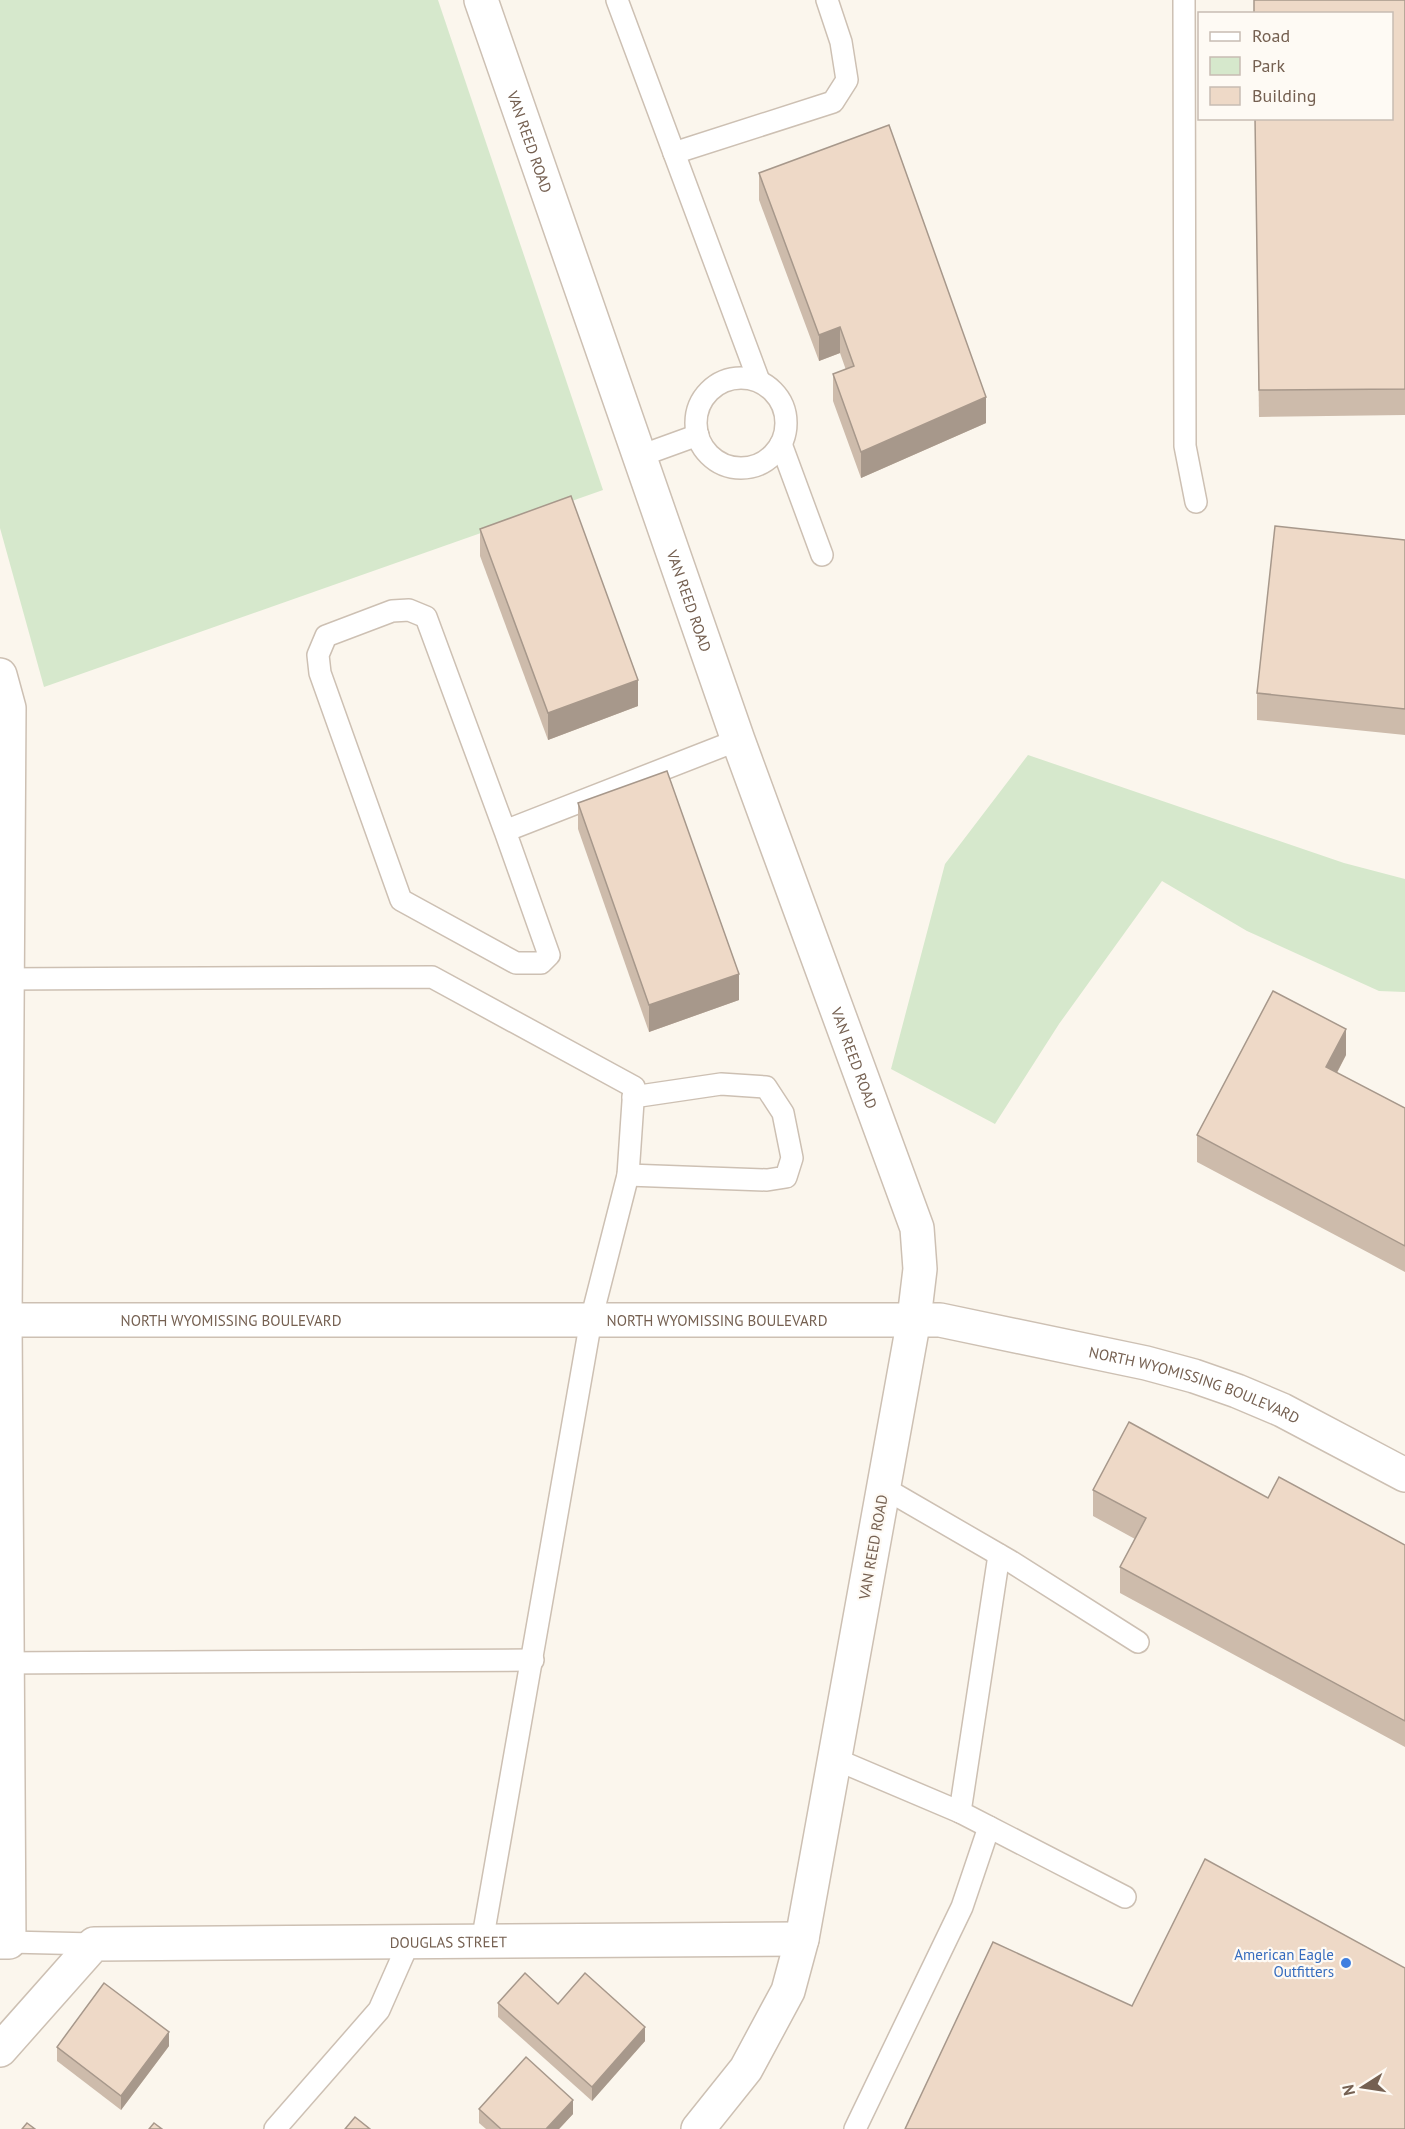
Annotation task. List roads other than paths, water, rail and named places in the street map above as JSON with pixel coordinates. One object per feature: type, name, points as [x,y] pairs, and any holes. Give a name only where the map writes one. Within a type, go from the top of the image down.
[{"type":"street","name":"VAN REED ROAD","points":[[481,0],[738,740],[916,1228],[920,1269],[914,1319],[802,1939],[788,1991],[746,2069],[698,2129]]},
{"type":"street","points":[[0,675],[4,707],[4,1942]]},
{"type":"street","name":"NORTH WYOMISSING BOULEVARD","points":[[3,1320],[940,1320],[1194,1376],[1282,1410],[1405,1475]]},
{"type":"street","name":"DOUGLAS STREET","points":[[94,1944],[802,1939]]},
{"type":"street","points":[[0,2050],[94,1944]]},
{"type":"lane","points":[[617,0],[759,381]]},
{"type":"lane","points":[[674,153],[833,102],[847,80],[842,42],[827,0]]},
{"type":"lane","points":[[1184,0],[1185,446],[1196,502]]},
{"type":"lane","points":[[745,377],[759,381],[772,389],[786,414],[786,430],[782,444],[772,456],[759,464],[744,468],[729,466],[715,460],[704,449],[698,435],[696,421],[706,394],[717,384],[730,378],[745,377]]},
{"type":"lane","points":[[640,456],[698,435]]},
{"type":"lane","points":[[782,444],[822,555]]},
{"type":"lane","points":[[409,610],[426,617],[505,831],[549,956],[541,963],[516,963],[402,900],[320,673],[318,655],[326,636],[392,611],[409,610]]},
{"type":"lane","points":[[505,831],[738,740]]},
{"type":"lane","points":[[3,979],[432,977],[634,1087],[628,1175],[591,1320],[482,1941]]},
{"type":"lane","points":[[628,1175],[767,1180],[786,1177],[792,1158],[783,1113],[766,1087],[721,1084],[633,1096]]},
{"type":"lane","points":[[884,1488],[999,1555],[1138,1642]]},
{"type":"lane","points":[[960,1812],[999,1555]]},
{"type":"lane","points":[[3,1663],[533,1660]]},
{"type":"lane","points":[[835,1759],[960,1812],[1125,1898]]},
{"type":"lane","points":[[855,2129],[962,1907],[989,1827]]},
{"type":"lane","points":[[4,1942],[94,1944]]},
{"type":"lane","points":[[275,2129],[379,2010],[409,1942]]},
{"type":"place","name":"American Eagle Outfitters","points":[[1346,1963]]}]
